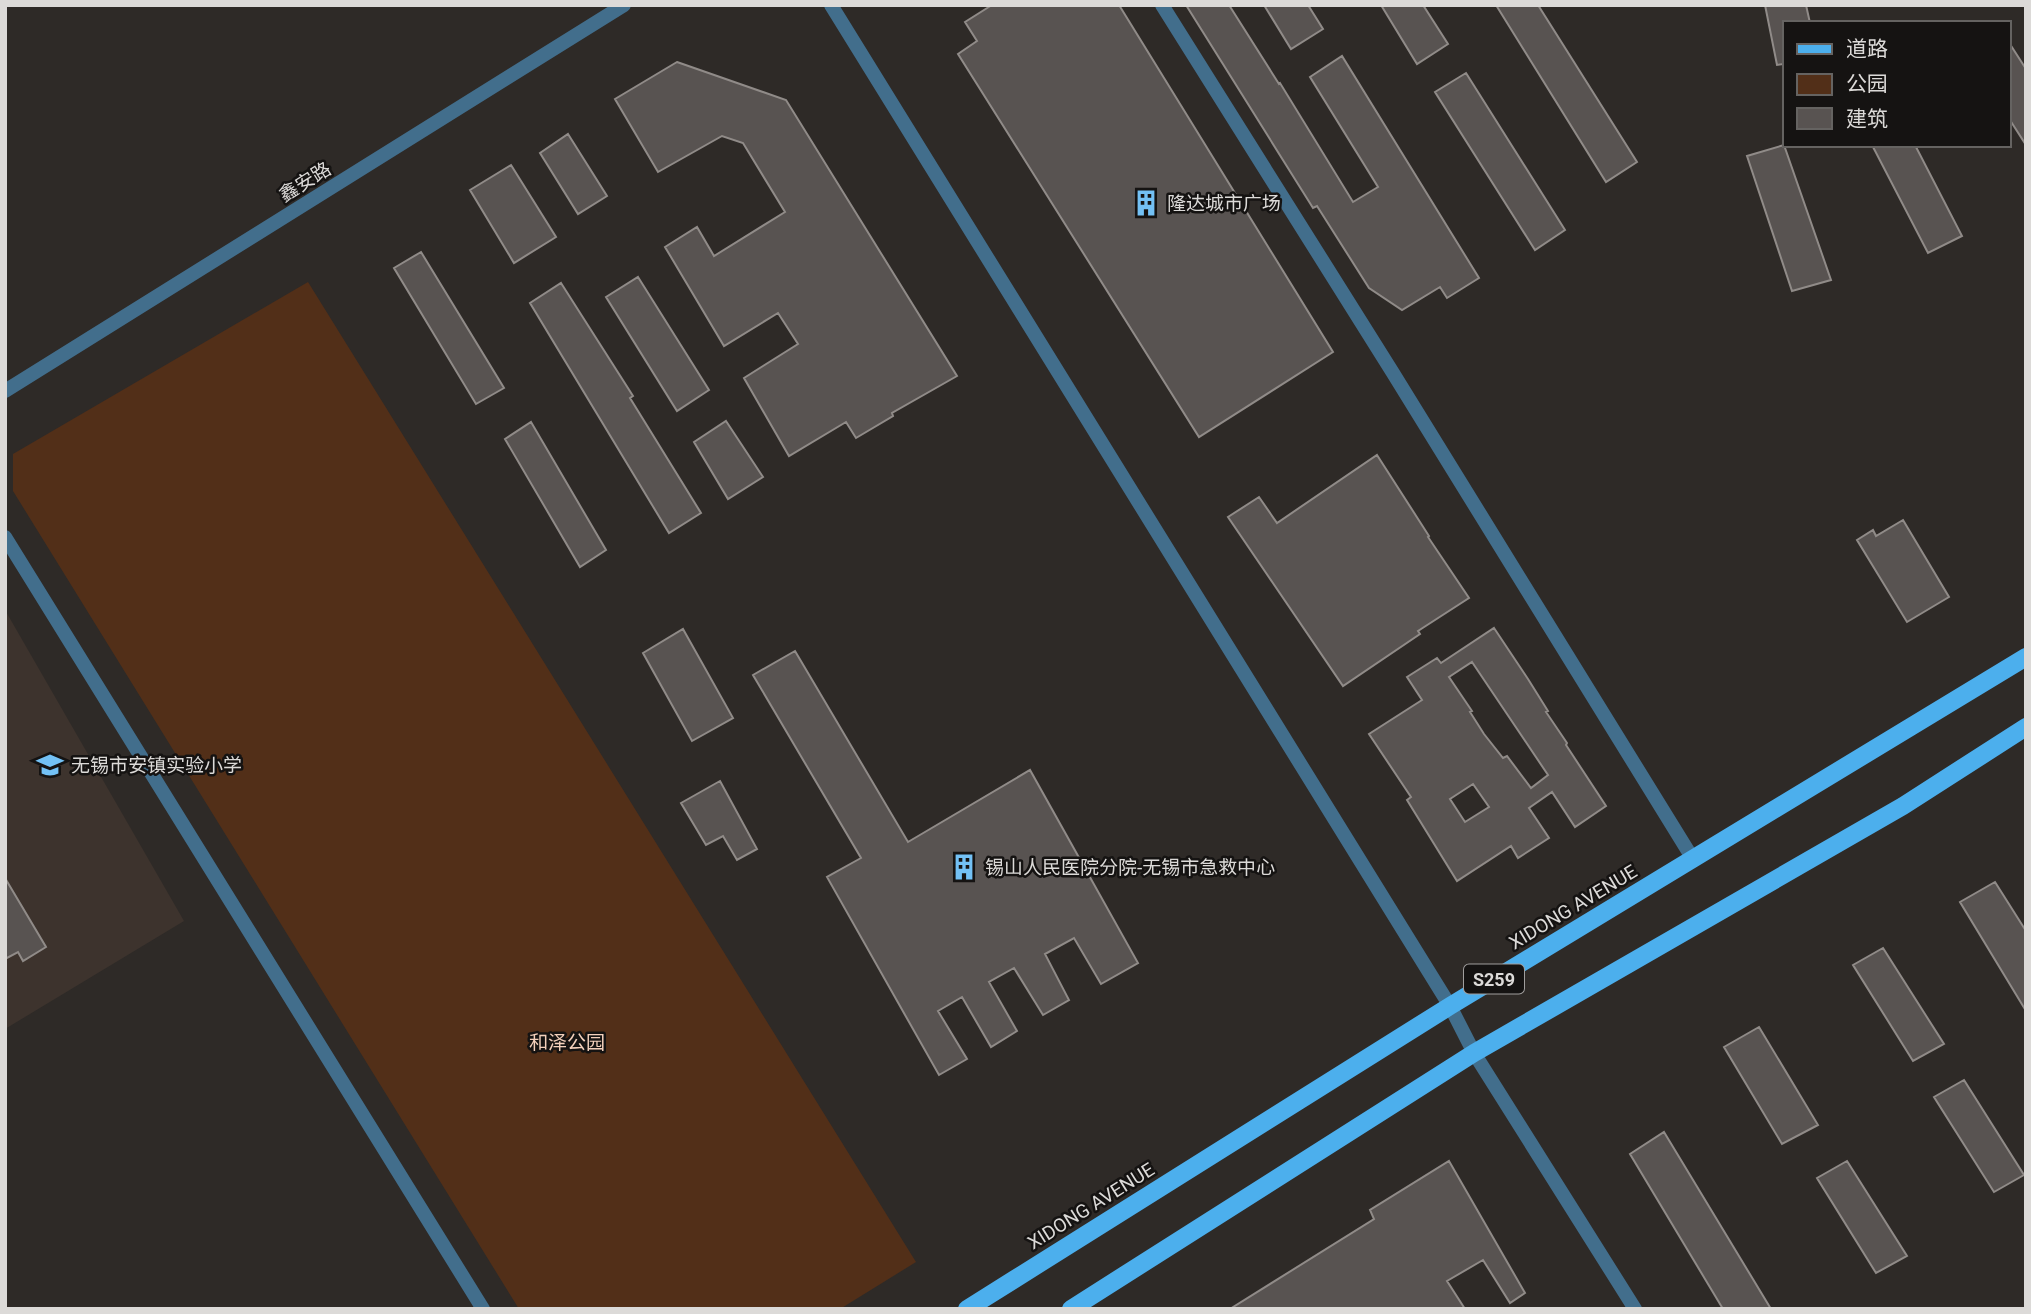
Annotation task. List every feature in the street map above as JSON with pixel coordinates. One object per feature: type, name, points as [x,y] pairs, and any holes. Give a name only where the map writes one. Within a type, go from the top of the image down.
[{"type":"main road","name":"XIDONG AVENUE","points":[[967,1309],[1450,1006],[2026,657]]},
{"type":"main road","name":"S259","points":[[1071,1309],[1474,1053],[1903,806],[2026,727]]},
{"type":"street","name":"鑫安路","points":[[5,391],[624,5]]},
{"type":"street","points":[[831,5],[1450,1006],[1474,1053],[1635,1309]]},
{"type":"street","points":[[1162,5],[1693,859]]},
{"type":"street","points":[[5,537],[483,1309]]},
{"type":"shaded area","name":"无锡市安镇实验小学","points":[[5,610],[184,921],[5,1029]]},
{"type":"green space","name":"和泽公园","points":[[308,282],[916,1262],[840,1309],[519,1309],[13,491],[13,454]]},
{"type":"building","name":"隆达城市广场","points":[[992,5],[1119,5],[1333,352],[1199,437],[958,54],[977,41],[965,22]]},
{"type":"building","points":[[1186,5],[1229,5],[1353,202],[1378,187],[1310,77],[1342,56],[1479,278],[1447,298],[1440,287],[1402,310],[1369,288],[1317,206],[1313,208]]},
{"type":"building","points":[[1264,5],[1308,5],[1323,29],[1291,49]]},
{"type":"building","points":[[1381,5],[1423,5],[1448,44],[1417,64]]},
{"type":"building","points":[[1496,5],[1538,5],[1637,162],[1606,182]]},
{"type":"building","points":[[1765,5],[1806,5],[1810,21],[1783,21],[1783,64],[1777,65]]},
{"type":"building","points":[[2010,44],[2026,69],[2026,145],[2010,120]]},
{"type":"building","points":[[677,62],[786,100],[957,376],[892,413],[893,416],[856,438],[846,422],[789,456],[744,378],[798,344],[778,313],[724,346],[665,247],[697,227],[714,256],[785,212],[743,143],[722,136],[658,172],[615,99]]},
{"type":"building","points":[[1466,73],[1565,230],[1535,250],[1435,92]]},
{"type":"building","points":[[568,134],[607,196],[578,214],[540,153]]},
{"type":"building","points":[[1785,147],[1831,280],[1792,291],[1747,156]]},
{"type":"building","points":[[1873,147],[1916,147],[1962,236],[1928,253]]},
{"type":"building","points":[[511,165],[556,237],[514,263],[470,190]]},
{"type":"building","points":[[421,252],[504,388],[476,404],[394,268]]},
{"type":"building","points":[[638,277],[709,390],[677,411],[606,297]]},
{"type":"building","points":[[561,283],[633,396],[630,398],[701,513],[669,533],[530,303]]},
{"type":"building","points":[[726,421],[763,477],[728,499],[694,442]]},
{"type":"building","points":[[531,422],[606,550],[580,567],[505,439]]},
{"type":"building","points":[[1377,455],[1469,598],[1418,631],[1420,634],[1343,686],[1228,517],[1259,497],[1277,523]]},
{"type":"building","points":[[1903,520],[1949,597],[1907,622],[1857,540],[1873,530],[1876,536]]},
{"type":"building","points":[[1494,628],[1606,806],[1575,827],[1552,792],[1529,808],[1549,838],[1518,858],[1511,846],[1457,881],[1407,800],[1411,797],[1369,734],[1422,700],[1407,677],[1437,658],[1441,663]],"holes":[[[1472,662],[1548,775],[1531,788],[1507,756],[1503,758],[1484,734],[1449,677]],[[1473,784],[1489,807],[1465,822],[1450,799]]]},
{"type":"building","points":[[683,629],[733,718],[692,741],[643,653]]},
{"type":"building","name":"锡山人民医院分院-无锡市急救中心","points":[[795,651],[908,842],[1030,770],[1138,963],[1101,984],[1074,938],[1045,954],[1069,1000],[1043,1015],[1014,968],[989,982],[1017,1031],[991,1047],[962,997],[938,1011],[967,1059],[939,1075],[827,877],[861,858],[753,675]]},
{"type":"building","points":[[720,781],[757,849],[737,860],[723,836],[706,845],[681,803]]},
{"type":"building","points":[[5,878],[46,947],[23,961],[18,952],[5,959]]},
{"type":"building","points":[[1995,882],[2026,931],[2026,1011],[1960,902]]},
{"type":"building","points":[[1883,948],[1944,1044],[1913,1061],[1853,965]]},
{"type":"building","points":[[1759,1027],[1818,1125],[1782,1144],[1724,1047]]},
{"type":"building","points":[[1964,1080],[2024,1175],[1994,1192],[1934,1097]]},
{"type":"building","points":[[1664,1132],[1771,1309],[1723,1309],[1630,1154]]},
{"type":"building","points":[[1449,1161],[1525,1293],[1510,1303],[1483,1260],[1447,1281],[1465,1309],[1230,1309],[1374,1219],[1370,1210]]},
{"type":"building","points":[[1847,1161],[1907,1256],[1876,1273],[1817,1178]]},
{"type":"place","name":"隆达城市广场","points":[[1146,203]]},
{"type":"place","name":"无锡市安镇实验小学","points":[[50,765]]},
{"type":"place","name":"锡山人民医院分院-无锡市急救中心","points":[[964,867]]}]
